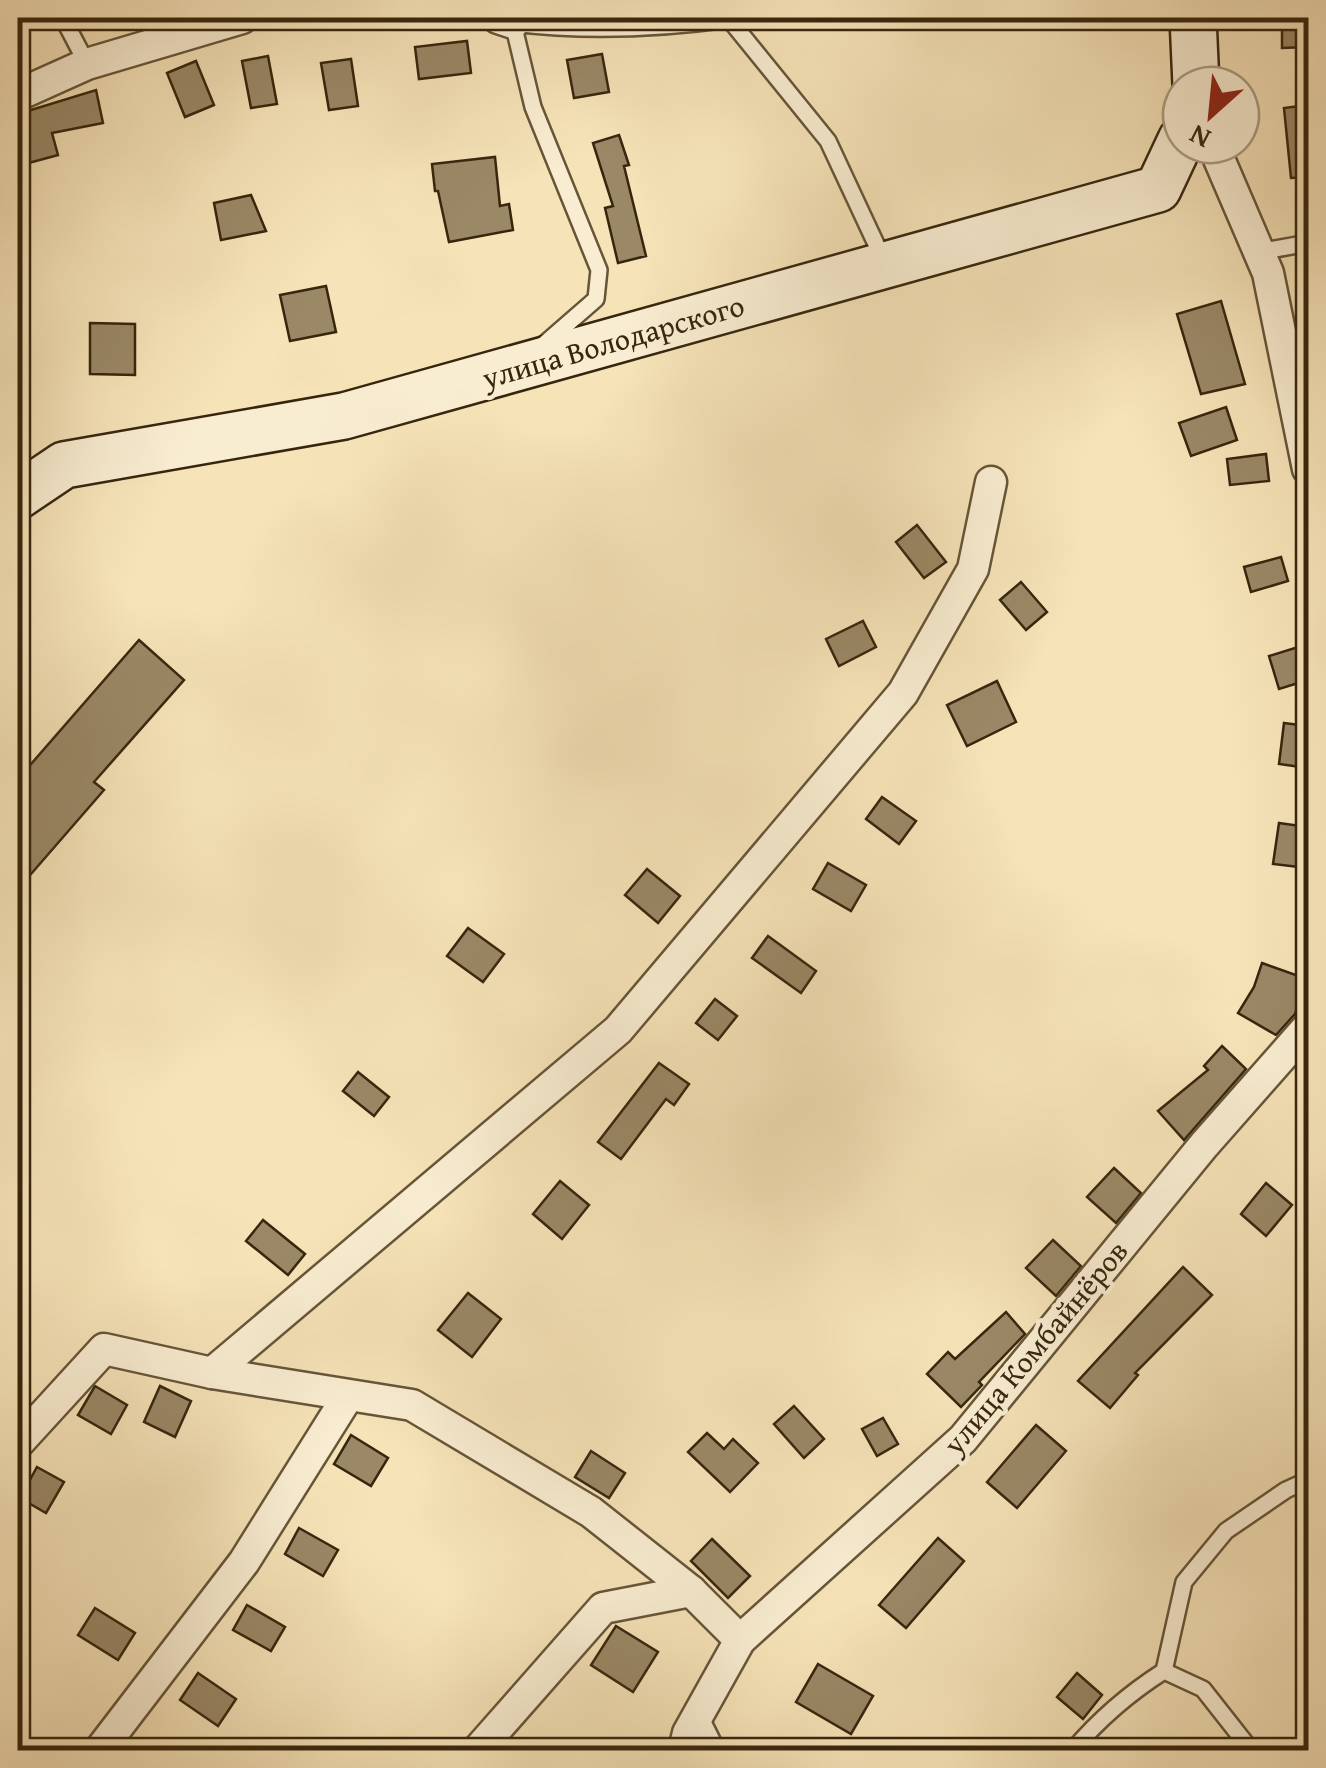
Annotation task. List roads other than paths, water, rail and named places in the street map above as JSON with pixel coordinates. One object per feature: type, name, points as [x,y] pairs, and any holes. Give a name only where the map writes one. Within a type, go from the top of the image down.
[{"type":"street","points":[[18,95],[87,64],[242,18]]},
{"type":"street","points":[[1193,18],[1195,65]]},
{"type":"street","name":"улица Володарского","points":[[18,496],[64,465],[344,416],[1158,189],[1169,165]]},
{"type":"street","points":[[1222,165],[1268,273],[1308,469]]},
{"type":"street","points":[[212,1373],[618,1030],[903,694],[974,569],[991,482]]},
{"type":"street","name":"улица Комбайнёров","points":[[684,1750],[688,1733],[740,1640],[963,1439],[1204,1145],[1308,1028]]},
{"type":"street","points":[[18,1442],[104,1349],[212,1373],[412,1405],[591,1512],[691,1590],[740,1640]]},
{"type":"street","points":[[100,1750],[244,1562],[348,1396]]},
{"type":"street","points":[[478,1750],[603,1608],[691,1590]]},
{"type":"lane","points":[[64,18],[87,64]]},
{"type":"lane","points":[[516,368],[596,299],[599,270],[533,107],[506,20],[568,30],[670,27],[729,19],[828,142],[885,265]]},
{"type":"lane","points":[[1259,252],[1308,243]]},
{"type":"lane","points":[[1074,1750],[1130,1692],[1164,1671],[1184,1582],[1226,1531],[1286,1490],[1308,1480]]},
{"type":"lane","points":[[1164,1671],[1203,1689],[1251,1750]]},
{"type":"lane","points":[[698,1714],[718,1750]]}]
